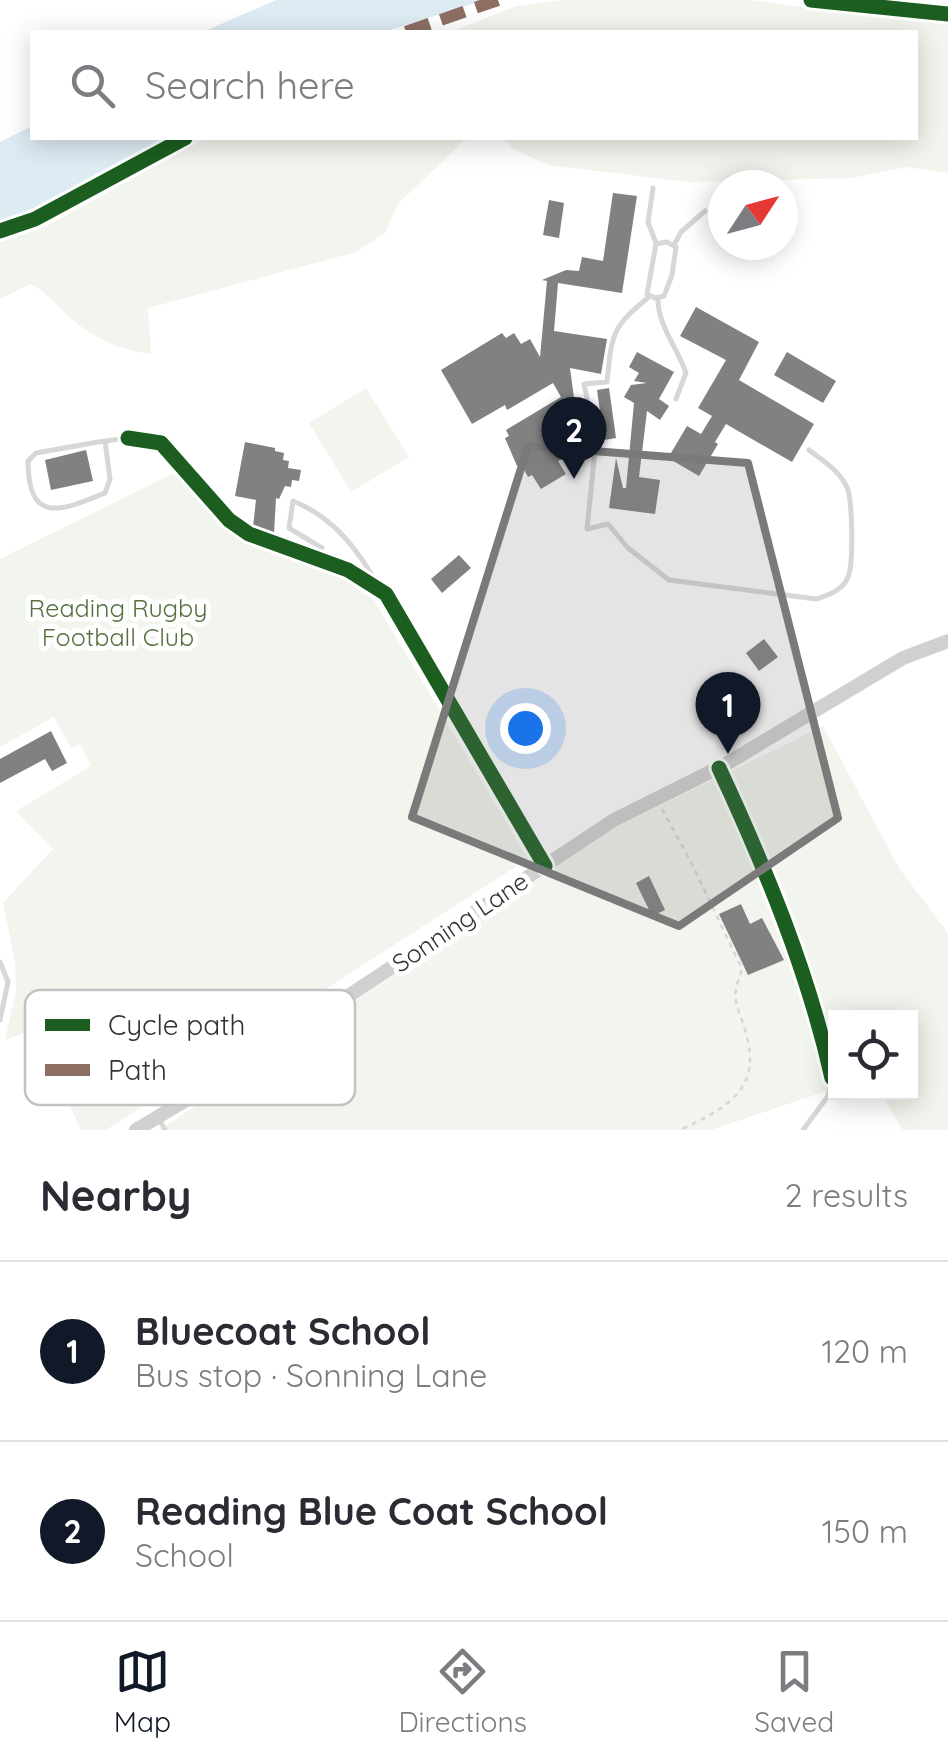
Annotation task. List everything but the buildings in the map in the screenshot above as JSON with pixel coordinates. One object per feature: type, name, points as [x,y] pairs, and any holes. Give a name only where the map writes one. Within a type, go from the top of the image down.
[{"type":"main road","name":"Sonning Lane","points":[[355,992],[614,820],[719,768],[903,658],[948,641]]},
{"type":"main road","name":"Sonning Lane","points":[[136,1130],[161,1124],[188,1105]]},
{"type":"street","points":[[128,438],[161,443],[230,520],[249,534],[348,570],[381,591],[402,617],[422,658],[545,866]]},
{"type":"street","points":[[719,768],[772,891],[820,1024],[828,1060]]},
{"type":"lane","points":[[653,188],[648,222],[656,244],[647,294],[654,297],[686,373],[676,399]]},
{"type":"lane","points":[[673,246],[681,232],[705,211]]},
{"type":"lane","points":[[656,244],[668,242],[676,247],[664,296],[654,297],[626,316],[612,335],[608,382],[584,384],[596,440],[587,529],[608,524],[628,548],[669,580],[816,598],[835,592],[848,580],[851,560],[848,488],[836,471],[809,450]]},
{"type":"lane","points":[[105,441],[110,479],[105,493],[52,510],[40,506],[32,496],[28,460],[36,453],[105,441],[128,438]]},
{"type":"lane","points":[[322,548],[289,528],[293,501],[319,512],[364,559],[381,591]]},
{"type":"lane","points":[[0,962],[8,982],[0,1020]]},
{"type":"lane","points":[[802,1130],[828,1096]]},
{"type":"path","points":[[656,799],[692,862],[742,970],[733,988],[749,1052],[749,1070],[740,1092],[723,1109],[680,1130]]},
{"type":"highlighted area","points":[[528,446],[748,463],[838,818],[679,926],[412,817]]},
{"type":"green space","points":[[564,0],[751,0],[864,15],[948,20],[948,173],[906,167],[852,178],[798,179],[798,170],[708,170],[708,182],[688,182],[548,165],[515,150],[505,140],[918,140],[918,30],[456,30],[516,6]]},
{"type":"green space","points":[[202,140],[465,140],[398,204],[385,233],[356,252],[148,308],[151,354],[116,346],[95,336],[30,284],[0,299],[0,242],[45,227]]},
{"type":"green space","points":[[366,388],[409,457],[351,492],[309,423]]},
{"type":"green space","name":"Reading Rugby Football Club","points":[[180,470],[229,530],[340,577],[374,600],[528,859],[324,990],[25,990],[25,1033],[5,1040],[16,991],[15,961],[3,903],[53,849],[16,811],[91,766],[80,744],[71,748],[54,717],[0,747],[0,559]]},
{"type":"green space","points":[[823,726],[899,868],[948,933],[948,1130],[903,1130],[884,1100],[918,1100],[918,1010],[828,1010],[828,1090],[711,1130],[159,1130],[197,1105],[355,1105],[355,1000],[619,826]]},
{"type":"green space","points":[[70,1105],[145,1105],[106,1130],[81,1130]]},
{"type":"shaded area","points":[[276,0],[484,0],[390,30],[208,30]]},
{"type":"shaded area","points":[[30,127],[30,140],[170,140],[28,216],[0,224],[0,142]]},
{"type":"marked path","points":[[412,30],[498,0]]},
{"type":"cycle path","points":[[811,0],[948,14]]},
{"type":"cycle path","points":[[0,231],[35,219],[181,140]]},
{"type":"cycle path","points":[[128,438],[161,443],[229,520],[249,534],[348,570],[386,594],[545,866]]},
{"type":"cycle path","points":[[719,768],[784,920],[828,1062]]},
{"type":"place","name":"Reading Blue Coat School","points":[[574,479]]},
{"type":"place","name":"Bluecoat School","points":[[728,754]]}]
